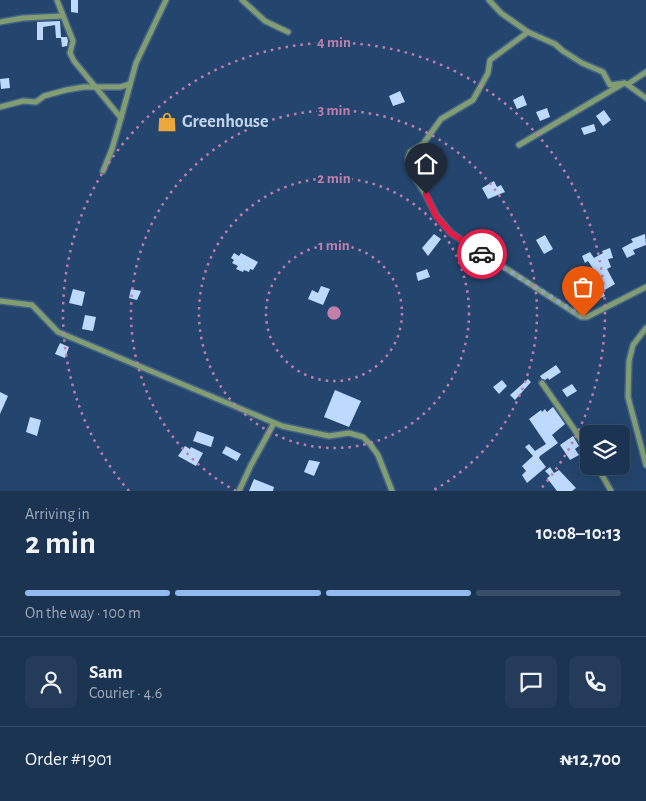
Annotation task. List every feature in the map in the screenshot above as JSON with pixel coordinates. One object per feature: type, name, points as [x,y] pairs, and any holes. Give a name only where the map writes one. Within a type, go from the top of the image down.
[{"type":"street","points":[[57,0],[73,41],[70,53],[74,61],[121,118]]},
{"type":"street","points":[[103,171],[112,149],[136,63],[166,0]]},
{"type":"street","points":[[242,0],[265,21],[288,32]]},
{"type":"street","points":[[489,0],[501,12],[528,32],[555,44],[562,52],[603,72],[610,84],[627,83],[646,98]]},
{"type":"street","points":[[0,22],[23,18],[63,16]]},
{"type":"street","points":[[528,32],[490,60],[488,73],[473,100],[441,119],[423,144],[410,152],[408,157],[410,170],[428,197],[436,216],[451,233],[580,317],[587,316],[646,287]]},
{"type":"street","points":[[519,145],[646,72]]},
{"type":"street","points":[[0,107],[23,102],[36,102],[44,96],[66,90],[84,87],[120,87],[130,84]]},
{"type":"street","points":[[0,301],[32,305],[58,332],[274,423],[329,436],[349,433],[362,437],[378,455],[392,491]]},
{"type":"street","points":[[646,328],[633,345],[629,361],[628,397],[646,465]]},
{"type":"street","points":[[542,383],[580,440]]},
{"type":"street","points":[[239,491],[274,423]]},
{"type":"street","points":[[602,475],[611,491]]},
{"type":"building","points":[[71,0],[78,0],[78,13],[71,12]]},
{"type":"building","points":[[60,21],[61,37],[67,37],[67,46],[62,47],[61,38],[56,38],[55,25],[43,27],[43,40],[37,40],[37,22]]},
{"type":"building","points":[[9,78],[10,88],[1,89],[0,79]]},
{"type":"building","points":[[400,91],[405,102],[393,106],[389,96]]},
{"type":"building","points":[[523,95],[527,105],[517,109],[513,100]]},
{"type":"building","points":[[547,108],[550,117],[540,121],[536,112]]},
{"type":"building","points":[[604,110],[611,120],[603,126],[596,116]]},
{"type":"building","points":[[594,124],[596,131],[584,135],[581,128]]},
{"type":"building","points":[[494,181],[497,187],[501,185],[505,192],[488,199],[482,188]]},
{"type":"building","points":[[434,234],[441,239],[428,256],[422,248]]},
{"type":"building","points":[[645,234],[646,245],[633,250],[635,254],[627,258],[622,248],[633,242],[631,239]]},
{"type":"building","points":[[545,235],[553,249],[544,254],[536,240]]},
{"type":"building","points":[[610,248],[613,258],[608,259],[611,267],[607,269],[615,284],[603,291],[605,296],[597,300],[592,289],[603,284],[588,261],[585,263],[582,256],[590,252],[594,258],[603,253],[602,251]]},
{"type":"building","points":[[234,253],[239,256],[241,253],[258,262],[253,270],[250,269],[249,272],[244,270],[243,272],[236,269],[238,266],[232,263],[234,260],[231,258]]},
{"type":"building","points":[[427,269],[430,277],[418,281],[416,273]]},
{"type":"building","points":[[321,286],[330,289],[323,305],[308,299],[312,290],[318,293]]},
{"type":"building","points":[[73,289],[85,292],[82,306],[69,303]]},
{"type":"building","points":[[131,289],[141,291],[137,300],[129,298]]},
{"type":"building","points":[[85,315],[96,317],[93,331],[82,329]]},
{"type":"building","points":[[60,343],[69,347],[65,358],[55,354]]},
{"type":"building","points":[[556,365],[561,372],[549,380],[548,378],[542,379],[540,376]]},
{"type":"building","points":[[528,379],[531,382],[515,400],[510,395]]},
{"type":"building","points":[[502,380],[507,386],[499,394],[493,387]]},
{"type":"building","points":[[572,384],[577,391],[567,397],[562,390]]},
{"type":"building","points":[[335,390],[361,401],[349,427],[324,417]]},
{"type":"building","points":[[0,392],[8,396],[0,414]]},
{"type":"building","points":[[553,407],[565,424],[552,435],[558,443],[539,458],[546,467],[527,483],[522,475],[526,471],[522,466],[533,456],[525,447],[529,444],[535,451],[546,444],[529,419],[541,410],[542,412],[545,409],[547,412]]},
{"type":"building","points":[[30,417],[41,420],[37,436],[26,432]]},
{"type":"building","points":[[197,431],[214,437],[211,447],[193,441]]},
{"type":"building","points":[[573,436],[579,446],[575,449],[579,455],[570,460],[560,445]]},
{"type":"building","points":[[185,446],[203,453],[196,466],[178,456]]},
{"type":"building","points":[[226,446],[241,454],[237,461],[222,453]]},
{"type":"building","points":[[309,460],[320,462],[314,476],[304,472]]},
{"type":"building","points":[[550,467],[554,473],[559,470],[576,488],[572,491],[557,491],[547,478],[550,476],[545,471]]},
{"type":"building","points":[[254,479],[274,487],[273,491],[249,491]]},
{"type":"way so far","points":[[482,254],[580,317],[583,317]]},
{"type":"place","name":"Greenhouse","points":[[167,122]]},
{"type":"route","points":[[426,194],[436,216],[451,233],[482,254]]}]
